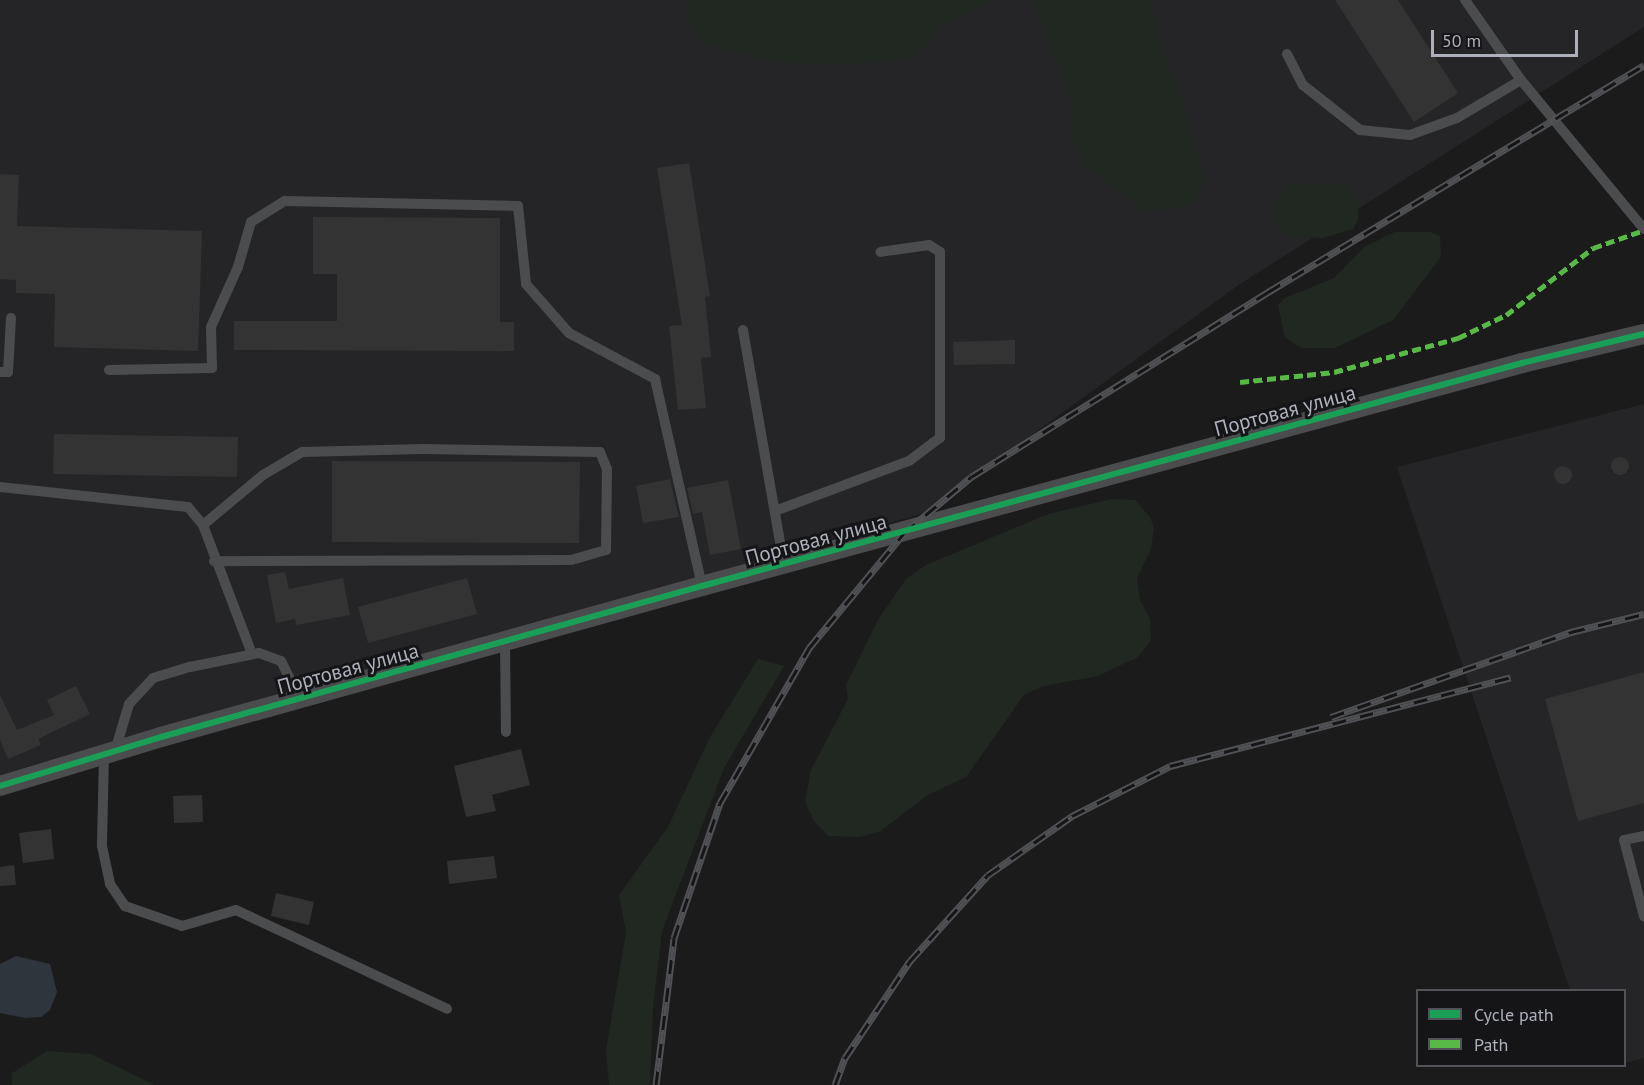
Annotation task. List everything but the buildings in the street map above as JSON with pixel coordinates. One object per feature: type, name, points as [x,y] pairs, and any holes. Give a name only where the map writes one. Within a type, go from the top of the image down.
[{"type":"street","name":"Портовая улица","points":[[0,786],[109,753],[702,586],[784,567],[1522,363],[1644,334]]},
{"type":"lane","points":[[1465,0],[1521,80],[1644,229]]},
{"type":"lane","points":[[1287,54],[1303,85],[1360,130],[1410,135],[1457,118],[1521,80]]},
{"type":"lane","points":[[110,370],[212,368],[211,327],[238,267],[251,222],[285,201],[518,206],[526,284],[569,333],[655,379],[702,586]]},
{"type":"lane","points":[[774,511],[909,460],[940,438],[940,252],[929,245],[880,252]]},
{"type":"lane","points":[[0,372],[8,372],[11,318]]},
{"type":"lane","points":[[743,330],[784,567]]},
{"type":"lane","points":[[203,525],[263,475],[303,452],[423,449],[600,452],[607,469],[606,550],[572,560],[214,561]]},
{"type":"lane","points":[[0,488],[188,507],[203,525],[214,561],[252,654]]},
{"type":"lane","points":[[505,642],[506,732]]},
{"type":"lane","points":[[300,699],[281,661],[252,654],[153,678],[129,704],[109,753],[102,846],[110,884],[125,906],[182,926],[236,910],[447,1009]]},
{"type":"lane","points":[[1644,836],[1624,840],[1644,916]]},
{"type":"shaded area","points":[[0,0],[1644,0],[1644,27],[1240,284],[924,513],[0,779]]},
{"type":"shaded area","points":[[688,0],[993,0],[942,25],[914,58],[850,65],[770,62],[701,42],[689,23]]},
{"type":"shaded area","points":[[1028,0],[1149,0],[1169,70],[1185,102],[1187,122],[1202,166],[1203,186],[1191,206],[1144,211],[1086,167],[1071,139],[1074,107],[1034,4]]},
{"type":"shaded area","points":[[1290,183],[1344,184],[1359,198],[1358,220],[1353,229],[1323,238],[1291,236],[1275,223],[1274,203]]},
{"type":"shaded area","points":[[1395,232],[1430,232],[1440,236],[1441,257],[1393,320],[1335,348],[1302,348],[1285,338],[1278,305],[1285,298],[1334,278],[1364,247]]},
{"type":"shaded area","points":[[1644,404],[1644,1058],[1626,1063],[1626,989],[1570,989],[1397,467]]},
{"type":"shaded area","points":[[1112,499],[1135,500],[1150,517],[1154,528],[1151,549],[1137,578],[1140,600],[1150,619],[1151,640],[1138,657],[1098,676],[1044,686],[1024,695],[966,777],[926,796],[881,831],[860,837],[828,836],[814,821],[805,802],[811,770],[848,699],[846,685],[879,618],[907,578],[926,565],[1048,514]]},
{"type":"shaded area","points":[[758,659],[784,666],[724,768],[662,931],[653,1008],[650,1085],[609,1085],[606,1050],[626,932],[619,895],[668,827],[710,737]]},
{"type":"shaded area","points":[[16,956],[50,964],[57,992],[50,1010],[41,1017],[25,1018],[0,1013],[0,964]]},
{"type":"shaded area","points":[[47,1051],[91,1054],[155,1085],[12,1085],[12,1073]]},
{"type":"railway","points":[[656,1085],[674,938],[720,803],[809,648],[904,533],[971,477],[1268,292],[1644,65]]},
{"type":"railway","points":[[1331,717],[1571,632],[1644,614]]},
{"type":"railway","points":[[835,1085],[845,1058],[910,961],[988,875],[1072,816],[1170,766],[1511,677]]},
{"type":"marked path","points":[[1240,382],[1334,372],[1458,338],[1506,315],[1593,248],[1644,230]]},
{"type":"cycle path","points":[[0,786],[161,737],[702,586],[1522,363],[1644,334]]}]
